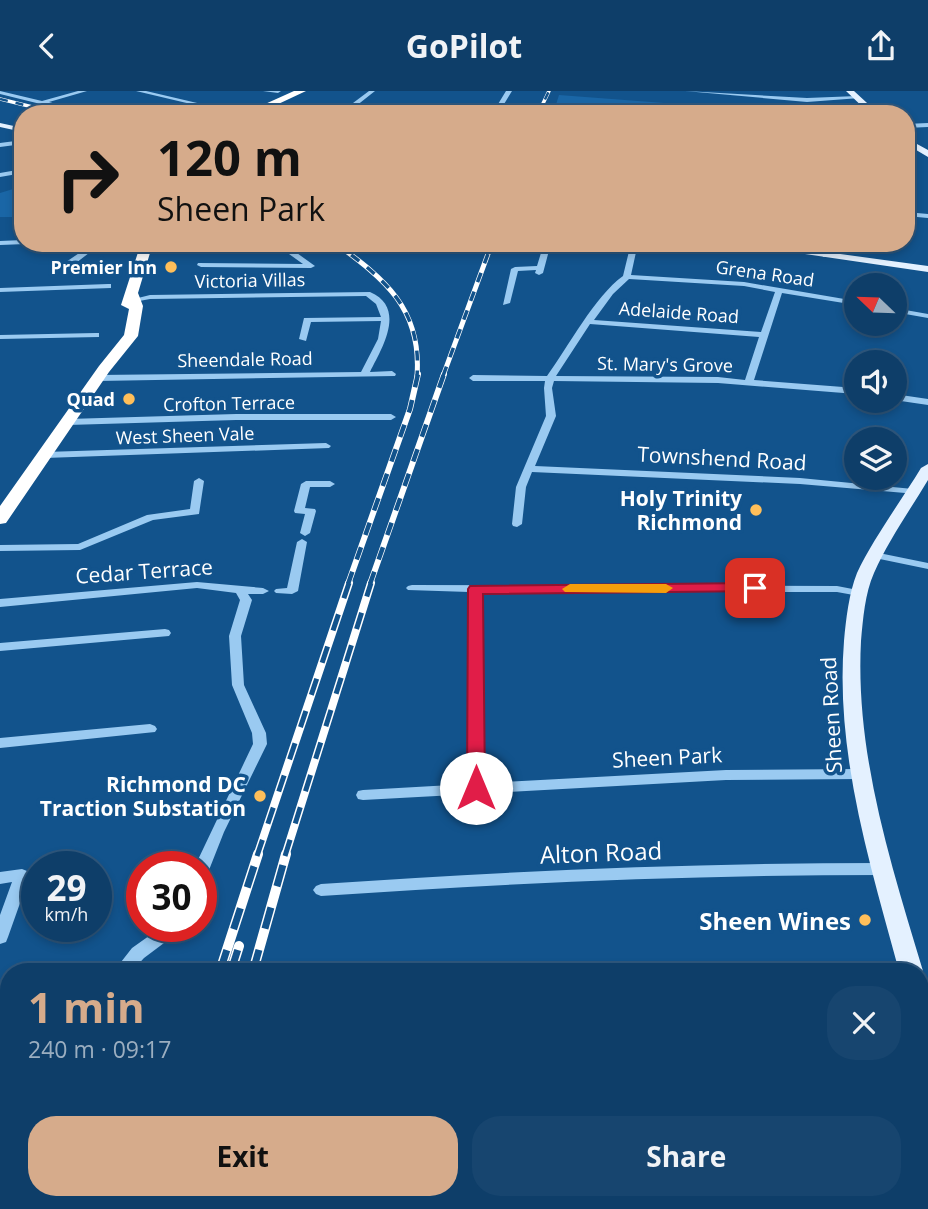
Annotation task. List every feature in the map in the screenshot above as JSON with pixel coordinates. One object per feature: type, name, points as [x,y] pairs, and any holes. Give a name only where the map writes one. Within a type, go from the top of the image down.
[{"type":"highway","points":[[269,105],[302,91]]},
{"type":"highway","points":[[285,105],[313,91]]},
{"type":"highway","points":[[0,519],[131,335],[136,321],[136,276],[144,252]]},
{"type":"main road","points":[[850,91],[865,105]]},
{"type":"main road","points":[[840,252],[928,269]]},
{"type":"main road","name":"Sheen Road","points":[[909,963],[860,774],[853,688],[854,628],[859,593],[874,555],[928,468]]},
{"type":"street","points":[[44,102],[84,91]]},
{"type":"street","points":[[139,91],[201,105]]},
{"type":"street","points":[[266,91],[278,91]]},
{"type":"street","points":[[354,105],[372,91]]},
{"type":"street","points":[[688,91],[807,100],[860,100]]},
{"type":"street","points":[[0,92],[55,105]]},
{"type":"street","points":[[915,215],[926,216]]},
{"type":"street","points":[[69,264],[86,252]]},
{"type":"street","points":[[201,265],[311,266],[290,252]]},
{"type":"street","points":[[509,299],[515,269],[540,271],[545,252]]},
{"type":"street","points":[[517,524],[521,487],[551,416],[548,388],[551,378],[602,302],[622,279],[627,277],[633,252]]},
{"type":"street","name":"Grena Road","points":[[627,277],[705,280],[844,301]]},
{"type":"street","points":[[0,290],[108,286]]},
{"type":"street","points":[[749,381],[779,290]]},
{"type":"street","name":"Victoria Villas","points":[[134,297],[367,294],[373,295],[386,319]]},
{"type":"street","points":[[907,312],[928,316]]},
{"type":"street","points":[[303,339],[307,320],[386,319],[387,328],[365,373]]},
{"type":"street","name":"Adelaide Road","points":[[590,322],[765,335]]},
{"type":"street","points":[[0,338],[96,335]]},
{"type":"street","name":"Sheendale Road","points":[[101,374],[392,374]]},
{"type":"street","name":"St. Mary's Grove","points":[[473,378],[749,381],[844,390]]},
{"type":"street","points":[[907,399],[928,402]]},
{"type":"street","name":"Crofton Terrace","points":[[68,422],[236,417],[391,418]]},
{"type":"street","name":"West Sheen Vale","points":[[45,455],[326,446]]},
{"type":"street","name":"Townshend Road","points":[[528,469],[800,481],[913,492]]},
{"type":"street","points":[[0,548],[80,547],[151,517],[195,512],[199,481]]},
{"type":"street","points":[[280,591],[292,591],[311,511],[299,511],[306,484],[330,484]]},
{"type":"street","points":[[874,555],[928,566]]},
{"type":"street","name":"Cedar Terrace","points":[[0,603],[197,585],[240,590],[246,600],[235,636],[238,685],[259,733],[261,744],[216,832]]},
{"type":"street","points":[[412,588],[796,588],[837,589],[859,593]]},
{"type":"street","points":[[475,589],[476,788]]},
{"type":"street","points":[[240,590],[263,591]]},
{"type":"street","points":[[0,647],[165,633]]},
{"type":"street","points":[[0,743],[149,729]]},
{"type":"street","name":"Sheen Park","points":[[363,795],[726,775],[860,774]]},
{"type":"street","points":[[208,851],[216,832]]},
{"type":"street","name":"Alton Road","points":[[321,890],[452,880],[704,871],[883,869]]},
{"type":"street","points":[[0,878],[21,875]]},
{"type":"street","points":[[0,937],[21,891]]},
{"type":"street","points":[[129,963],[153,942]]},
{"type":"shaded area","points":[[559,95],[691,105],[556,105]]},
{"type":"shaded area","points":[[14,189],[14,217],[0,217],[0,193]]},
{"type":"railway","points":[[542,105],[549,91]]},
{"type":"railway","points":[[0,99],[24,105]]},
{"type":"railway","points":[[347,252],[370,270],[397,298],[413,332],[417,376]]},
{"type":"railway","points":[[443,376],[489,252]]},
{"type":"railway","points":[[348,584],[410,409],[418,374]]},
{"type":"railway","points":[[370,584],[444,374]]},
{"type":"railway","points":[[257,856],[349,583]]},
{"type":"railway","points":[[285,856],[371,583]]},
{"type":"railway","points":[[223,963],[258,854]]},
{"type":"railway","points":[[255,963],[286,854]]},
{"type":"railway","points":[[234,963],[239,946]]},
{"type":"slow traffic","points":[[570,589],[666,588]]},
{"type":"place","name":"Premier Inn","points":[[171,267]]},
{"type":"place","name":"Quad","points":[[129,399]]},
{"type":"place","name":"Holy Trinity Richmond","points":[[756,510]]},
{"type":"place","name":"Richmond DC Traction Substation","points":[[260,796]]},
{"type":"place","name":"Sheen Wines","points":[[865,920]]},
{"type":"route","points":[[476,788],[475,589],[755,588]]}]
